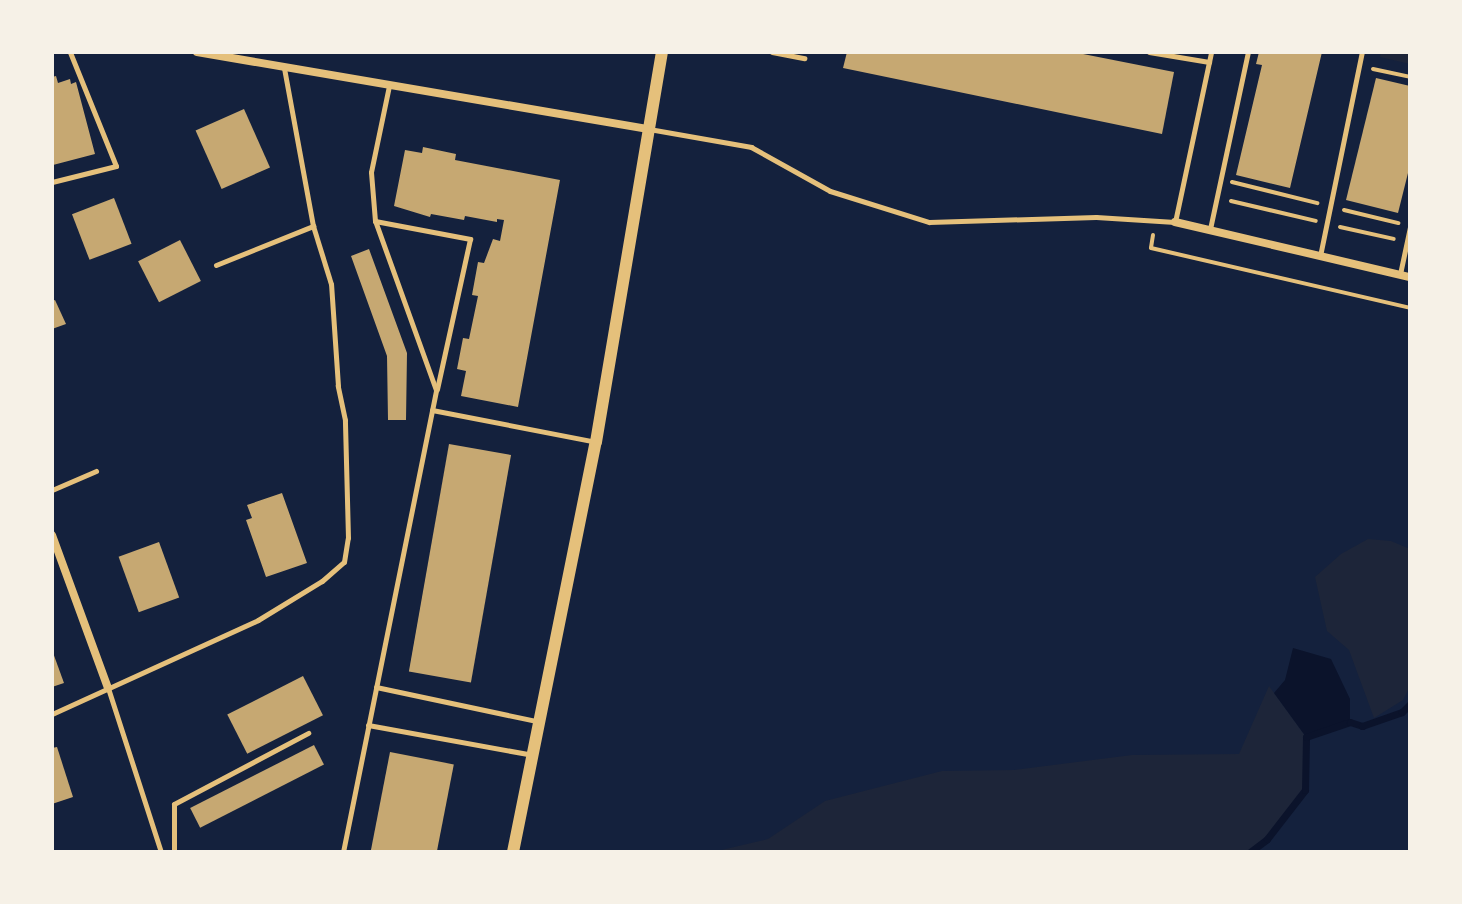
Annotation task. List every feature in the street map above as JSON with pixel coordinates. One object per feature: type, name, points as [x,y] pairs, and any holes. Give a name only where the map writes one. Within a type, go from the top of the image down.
[{"type":"street","points":[[197,52],[648,129]]},
{"type":"street","points":[[513,852],[596,442],[662,52]]},
{"type":"street","points":[[1175,222],[1410,277]]},
{"type":"street","points":[[52,535],[108,688]]},
{"type":"lane","points":[[52,182],[116,166],[70,52]]},
{"type":"lane","points":[[772,52],[804,58]]},
{"type":"lane","points":[[1149,52],[1209,62]]},
{"type":"lane","points":[[648,129],[751,147],[830,191],[929,222],[1096,217],[1175,222],[1211,52]]},
{"type":"lane","points":[[1210,230],[1248,52]]},
{"type":"lane","points":[[1319,257],[1362,52]]},
{"type":"lane","points":[[52,714],[258,620],[322,581],[344,562],[348,538],[345,420],[338,386],[331,284],[313,226],[284,68]]},
{"type":"lane","points":[[389,86],[371,172],[375,221],[436,390]]},
{"type":"lane","points":[[343,852],[436,390],[470,239],[375,221]]},
{"type":"lane","points":[[216,265],[313,226]]},
{"type":"lane","points":[[1399,275],[1410,227]]},
{"type":"lane","points":[[432,410],[596,442]]},
{"type":"lane","points":[[52,490],[96,471]]},
{"type":"lane","points":[[376,687],[541,723]]},
{"type":"lane","points":[[108,688],[161,852]]},
{"type":"lane","points":[[368,725],[534,755]]},
{"type":"lane","points":[[174,852],[174,804],[308,733]]},
{"type":"path","points":[[1359,66],[1410,77]]},
{"type":"path","points":[[1217,198],[1406,242]]},
{"type":"path","points":[[1156,221],[1151,248],[1410,308]]},
{"type":"shaded area","points":[[1381,52],[1410,52],[1410,64],[1380,57]]},
{"type":"shaded area","points":[[1368,539],[1391,541],[1410,549],[1410,686],[1403,700],[1374,718],[1349,650],[1327,631],[1315,577],[1341,554]]},
{"type":"shaded area","points":[[1293,648],[1331,659],[1350,699],[1350,722],[1306,737],[1274,693],[1285,680]]},
{"type":"shaded area","points":[[1269,686],[1306,737],[1305,790],[1267,839],[1250,852],[713,852],[768,839],[825,801],[942,771],[1014,770],[1132,755],[1239,754]]},
{"type":"building","points":[[847,52],[1073,52],[1174,72],[1162,134],[843,68]]},
{"type":"building","points":[[1259,52],[1322,52],[1290,188],[1236,175],[1262,65],[1256,64]]},
{"type":"building","points":[[56,76],[58,83],[70,79],[71,84],[76,82],[95,154],[53,165],[52,77]]},
{"type":"building","points":[[1376,78],[1410,86],[1410,165],[1398,213],[1346,200]]},
{"type":"building","points":[[244,109],[270,167],[222,189],[196,131]]},
{"type":"building","points":[[423,147],[456,154],[455,160],[560,180],[518,407],[461,396],[466,371],[457,369],[463,338],[469,339],[478,296],[472,295],[478,262],[484,263],[493,239],[500,241],[504,220],[497,219],[497,222],[465,216],[464,220],[431,214],[430,217],[394,206],[405,150],[422,153]]},
{"type":"building","points":[[114,198],[132,244],[90,260],[72,214]]},
{"type":"building","points":[[180,240],[201,281],[159,302],[138,261]]},
{"type":"building","points":[[369,249],[407,353],[406,420],[388,420],[387,356],[351,256]]},
{"type":"building","points":[[55,300],[66,324],[52,329],[52,301]]},
{"type":"building","points":[[449,444],[511,455],[471,682],[409,671]]},
{"type":"building","points":[[282,493],[307,563],[266,577],[246,520],[252,518],[247,505]]},
{"type":"building","points":[[159,542],[179,597],[139,612],[119,557]]},
{"type":"building","points":[[52,650],[64,683],[52,687]]},
{"type":"building","points":[[303,676],[323,715],[247,754],[227,715]]},
{"type":"building","points":[[314,745],[324,765],[200,828],[190,808]]},
{"type":"building","points":[[57,747],[73,797],[52,804],[52,748]]},
{"type":"building","points":[[390,752],[454,764],[437,852],[371,852]]},
{"type":"waterway","points":[[1250,852],[1267,839],[1305,790],[1306,737],[1350,722],[1362,726],[1402,712],[1410,704]]}]
